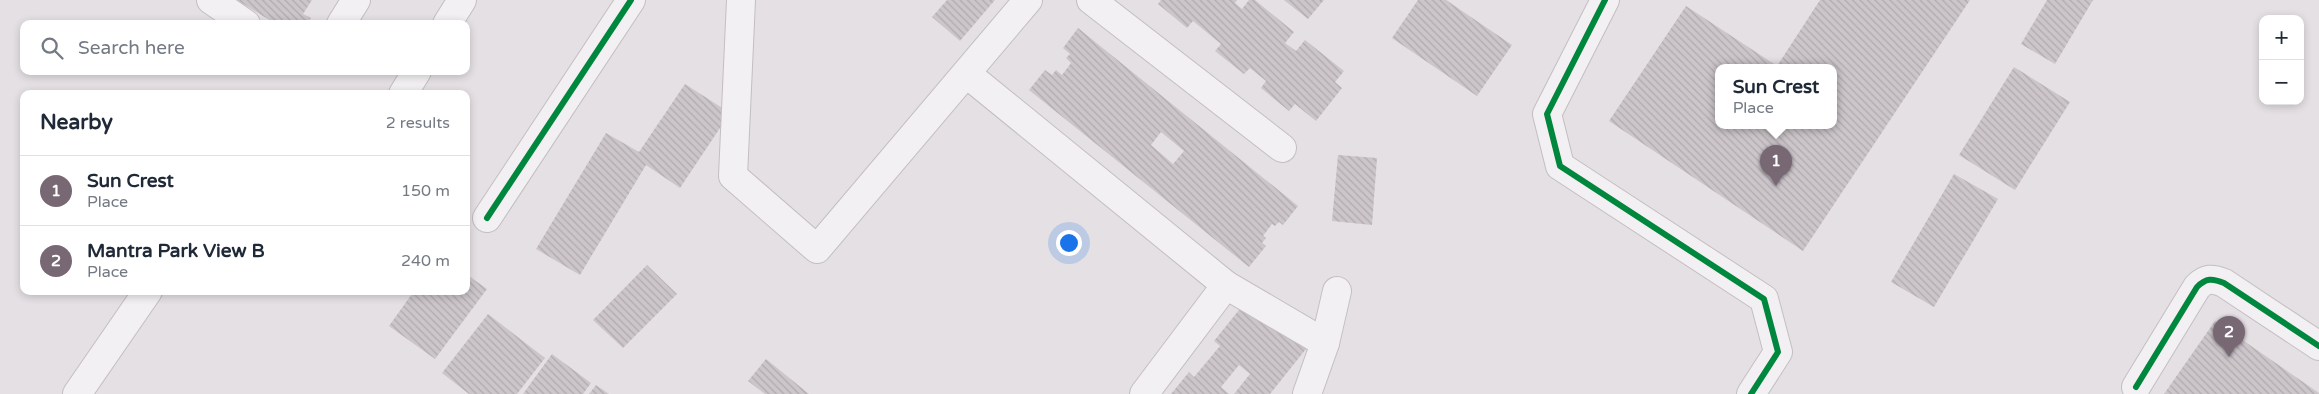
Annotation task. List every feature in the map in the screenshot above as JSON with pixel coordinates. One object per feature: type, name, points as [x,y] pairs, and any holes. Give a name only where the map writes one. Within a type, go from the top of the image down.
[{"type":"street","points":[[211,0],[240,20]]},
{"type":"street","points":[[344,20],[356,0]]},
{"type":"street","points":[[450,20],[462,0]]},
{"type":"street","points":[[486,218],[631,0]]},
{"type":"street","points":[[741,0],[733,176],[817,249],[1028,0]]},
{"type":"street","points":[[1091,0],[1282,148]]},
{"type":"street","points":[[1605,0],[1547,114],[1560,166],[1764,300],[1778,352],[1751,394]]},
{"type":"street","points":[[967,74],[1226,285],[1325,343]]},
{"type":"street","points":[[405,90],[415,75]]},
{"type":"street","points":[[2136,388],[2197,287],[2204,280],[2214,279],[2224,283],[2319,346]]},
{"type":"street","points":[[1144,394],[1226,285]]},
{"type":"street","points":[[1307,394],[1325,343],[1337,291]]},
{"type":"street","points":[[77,394],[145,295]]},
{"type":"building","points":[[237,0],[312,0],[303,14],[311,18],[310,20],[270,20]]},
{"type":"building","points":[[947,0],[995,0],[960,41],[932,17]]},
{"type":"building","points":[[1161,0],[1237,0],[1235,3],[1242,9],[1249,0],[1255,0],[1294,32],[1285,43],[1296,51],[1305,40],[1344,71],[1335,82],[1342,88],[1316,121],[1295,104],[1289,111],[1261,88],[1266,81],[1250,68],[1244,74],[1215,51],[1221,44],[1193,21],[1187,28],[1158,4]]},
{"type":"building","points":[[1284,0],[1324,0],[1308,19]]},
{"type":"building","points":[[1418,0],[1446,0],[1512,45],[1477,96],[1392,38]]},
{"type":"building","points":[[1820,0],[1970,0],[1803,251],[1609,121],[1686,6],[1774,64],[1715,64],[1715,129],[1837,129],[1837,64],[1778,64]]},
{"type":"building","points":[[2047,0],[2093,0],[2055,64],[2021,44]]},
{"type":"building","points":[[1078,28],[1298,206],[1283,225],[1279,222],[1275,226],[1272,224],[1263,236],[1266,238],[1262,243],[1266,246],[1249,267],[1029,90],[1045,70],[1052,75],[1056,70],[1062,75],[1071,63],[1066,58],[1070,54],[1063,48]],"holes":[[[1161,132],[1184,151],[1173,164],[1151,145]]]},
{"type":"building","points":[[2014,67],[2070,102],[2015,190],[1959,155]]},
{"type":"building","points":[[685,84],[730,113],[680,188],[646,165],[580,275],[536,249],[606,133],[639,152]]},
{"type":"building","points":[[1338,155],[1377,158],[1372,225],[1332,221]]},
{"type":"building","points":[[1954,174],[1998,199],[1934,307],[1891,282]]},
{"type":"building","points":[[647,265],[677,294],[623,348],[593,320]]},
{"type":"building","points":[[470,277],[487,289],[435,359],[389,326],[411,295],[470,295]]},
{"type":"building","points":[[1247,300],[1306,349],[1270,394],[1234,394],[1250,374],[1239,365],[1221,387],[1229,394],[1171,394],[1189,372],[1194,377],[1220,346],[1214,341]]},
{"type":"building","points":[[488,314],[545,358],[517,394],[469,394],[442,373]]},
{"type":"building","points":[[2215,321],[2319,393],[2319,394],[2164,394]]},
{"type":"building","points":[[552,354],[591,383],[583,394],[523,394]]},
{"type":"building","points":[[766,359],[809,394],[765,394],[748,381]]},
{"type":"building","points":[[596,385],[609,394],[589,394]]},
{"type":"cycle path","points":[[487,218],[631,0]]},
{"type":"cycle path","points":[[1605,0],[1547,114],[1560,166],[1764,299],[1778,352],[1751,394]]},
{"type":"cycle path","points":[[2136,387],[2197,287],[2209,280],[2224,283],[2319,346]]},
{"type":"place","name":"Sun Crest","points":[[1776,186]]},
{"type":"place","name":"Mantra Park View B","points":[[2229,357]]}]
